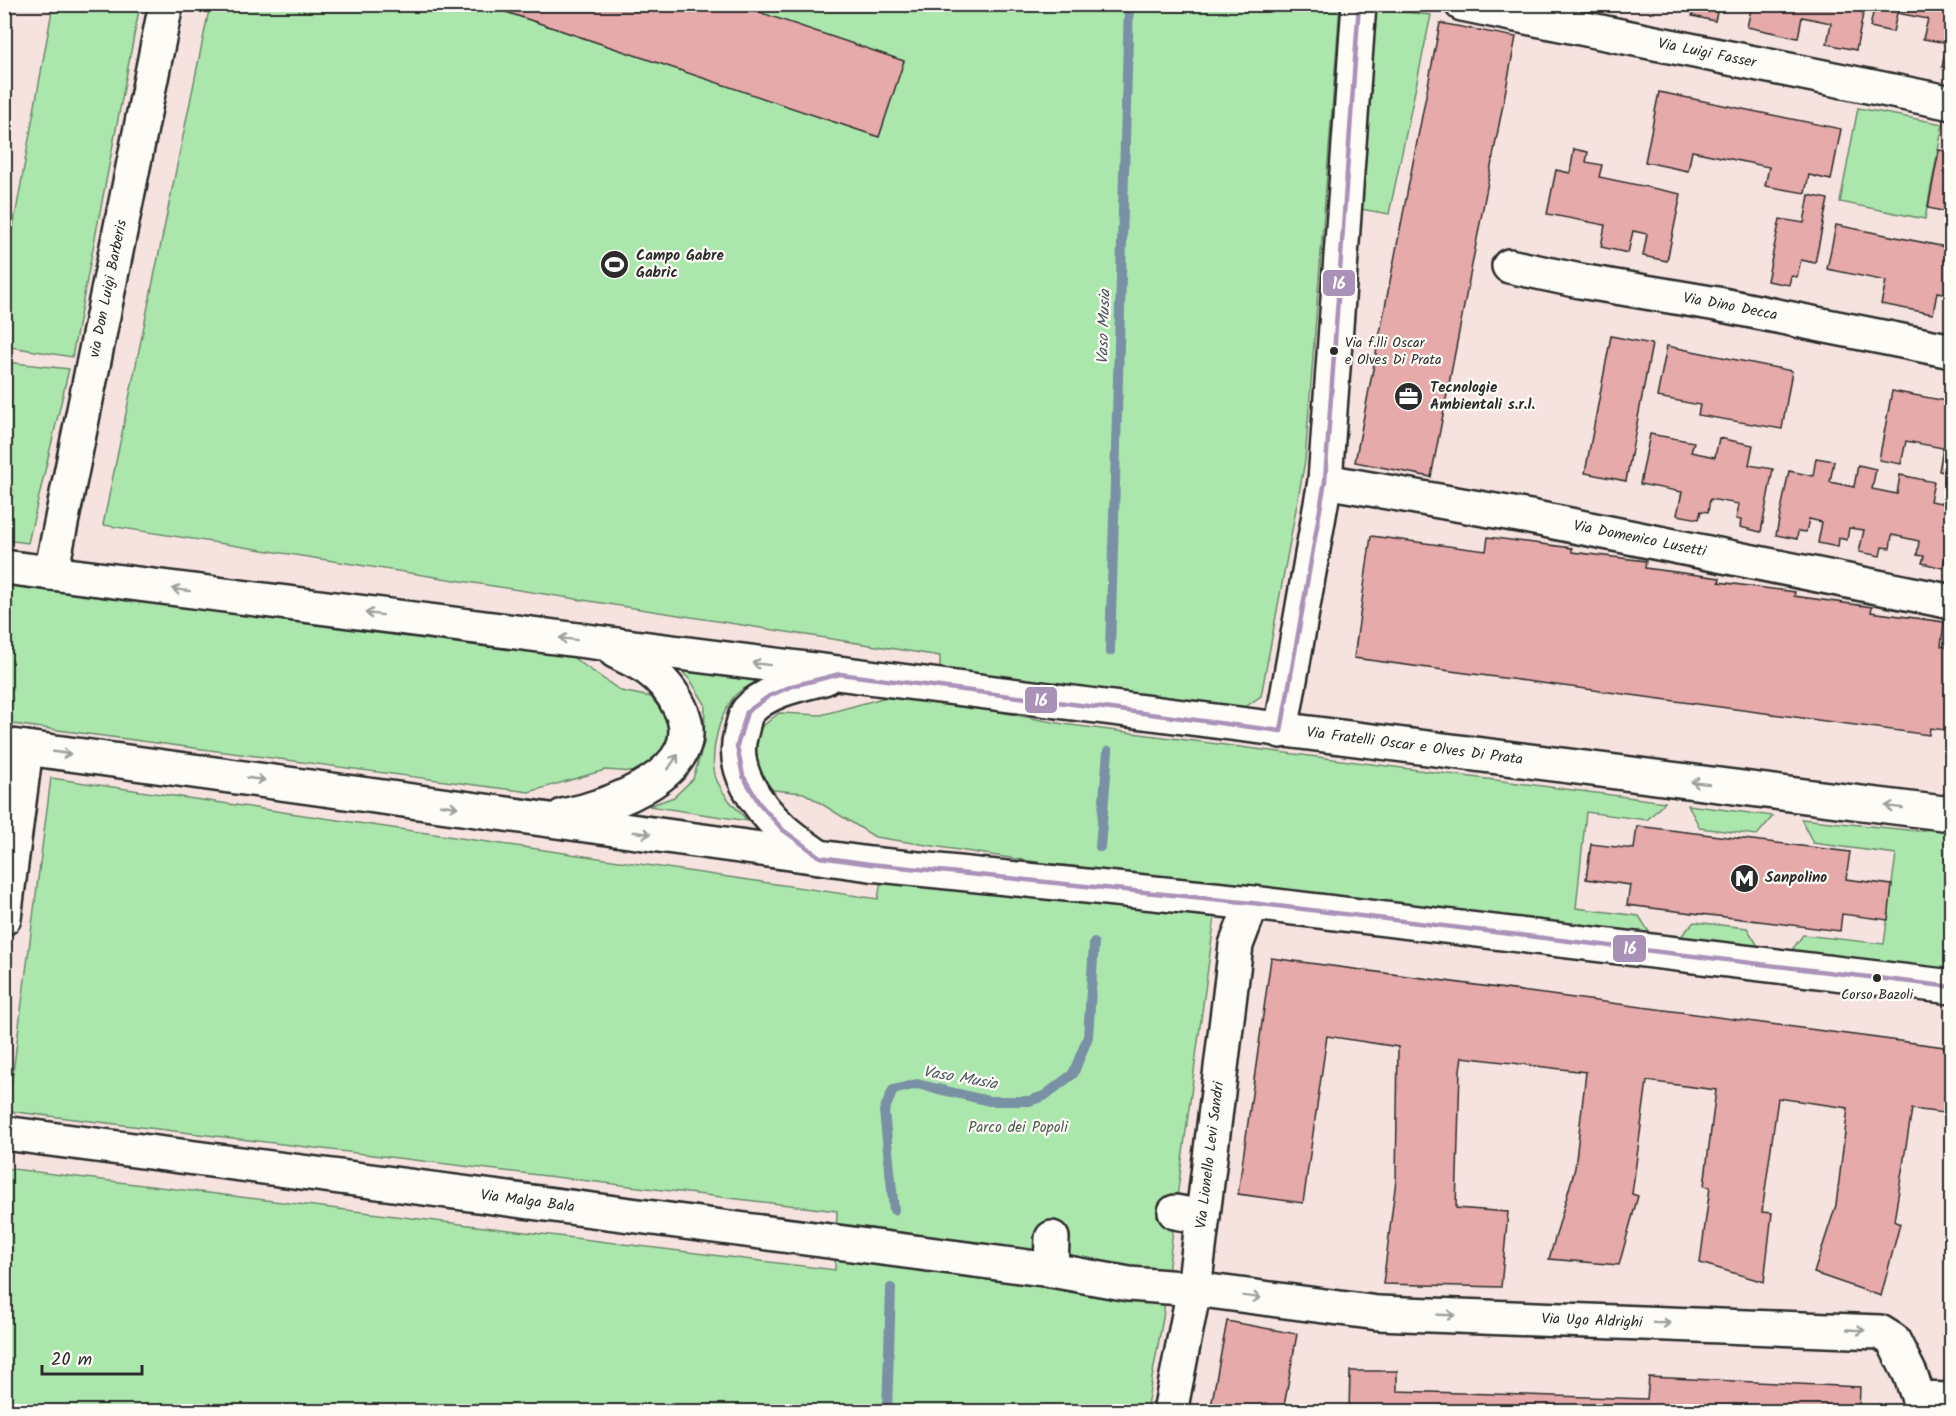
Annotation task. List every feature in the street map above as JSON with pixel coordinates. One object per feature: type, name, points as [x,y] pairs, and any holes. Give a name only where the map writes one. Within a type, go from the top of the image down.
[{"type":"street","name":"via Don Luigi Barberis","points":[[51,573],[166,4]]},
{"type":"street","points":[[1281,731],[1325,481],[1359,4]]},
{"type":"street","name":"Via Luigi Fasser","points":[[1462,4],[1952,103]]},
{"type":"street","name":"Via Dino Decca","points":[[1509,266],[1580,281],[1718,304],[1952,351]]},
{"type":"street","name":"Via Domenico Lusetti","points":[[1325,481],[1530,517],[1952,602]]},
{"type":"street","name":"Via Fratelli Oscar e Olves Di Prata","points":[[4,567],[1281,731],[1943,813],[1952,811]]},
{"type":"street","points":[[546,819],[585,812],[633,793],[660,777],[673,765],[685,741],[685,717],[673,695],[648,669],[601,643]]},
{"type":"street","points":[[820,857],[783,830],[759,803],[743,776],[737,746],[747,712],[769,696],[792,686],[840,674]]},
{"type":"street","points":[[4,918],[15,746],[870,864],[1252,903],[1952,987]]},
{"type":"street","name":"Via Lionello Levi Sandri","points":[[1170,1412],[1194,1289],[1189,1215],[1236,945],[1252,903]]},
{"type":"street","name":"Via Malga Bala","points":[[4,1133],[1051,1270],[1129,1284],[1194,1289]]},
{"type":"street","points":[[1051,1270],[1052,1238]]},
{"type":"street","name":"Via Ugo Aldrighi","points":[[1194,1289],[1378,1312],[1880,1332],[1893,1340],[1910,1374],[1911,1405],[1952,1400]]},
{"type":"green space","points":[[53,5],[140,5],[72,357],[5,346],[5,273]]},
{"type":"green space","name":"Campo Gabre Gabric","points":[[210,5],[1340,5],[1305,461],[1261,696],[1238,712],[940,672],[940,656],[103,525]]},
{"type":"green space","points":[[1374,9],[1431,15],[1389,214],[1354,208]]},
{"type":"green space","points":[[1858,108],[1943,124],[1925,219],[1840,202]]},
{"type":"green space","points":[[5,362],[69,369],[28,543],[5,540]]},
{"type":"green space","points":[[5,578],[555,645],[621,691],[651,697],[668,725],[666,747],[663,757],[635,772],[605,770],[529,792],[5,723]]},
{"type":"green space","points":[[674,663],[769,676],[743,689],[733,698],[721,720],[715,746],[714,771],[717,781],[727,797],[748,821],[649,806],[674,797],[693,779],[704,743],[705,704],[691,681]]},
{"type":"green space","points":[[901,693],[1063,724],[1665,802],[1647,820],[1586,812],[1576,908],[1639,916],[1654,940],[1280,890],[1037,862],[875,837],[804,793],[773,790],[752,767],[758,730],[779,713],[821,715]]},
{"type":"green space","name":"Parco dei Popoli","points":[[51,778],[878,899],[881,880],[1215,916],[1163,1318],[1146,1411],[5,1412],[5,1168],[835,1270],[837,1211],[8,1111]]},
{"type":"green space","points":[[1688,805],[1773,816],[1757,835],[1700,828]]},
{"type":"green space","points":[[1801,819],[1918,831],[1951,825],[1951,978],[1786,958],[1803,935],[1884,944],[1896,854],[1813,843]]},
{"type":"green space","points":[[1694,922],[1747,928],[1763,954],[1675,943]]},
{"type":"building","points":[[491,4],[735,4],[904,61],[879,137],[491,7]]},
{"type":"building","points":[[1689,4],[1719,4],[1715,21],[1692,16],[1694,8],[1688,7]]},
{"type":"building","points":[[1747,4],[1865,4],[1856,50],[1827,44],[1831,23],[1802,17],[1798,38],[1747,27],[1752,5]]},
{"type":"building","points":[[1875,4],[1952,4],[1952,69],[1942,67],[1947,43],[1923,39],[1928,19],[1897,13],[1893,32],[1870,27]]},
{"type":"building","points":[[1440,23],[1516,37],[1431,477],[1355,462]]},
{"type":"building","points":[[1659,92],[1841,129],[1831,180],[1809,175],[1805,193],[1765,186],[1769,167],[1692,151],[1688,171],[1645,162]]},
{"type":"building","points":[[1574,149],[1588,152],[1586,162],[1602,165],[1599,177],[1681,194],[1667,261],[1643,256],[1647,234],[1633,231],[1628,253],[1601,247],[1605,225],[1547,214],[1556,170],[1570,173]]},
{"type":"building","points":[[1939,150],[1952,152],[1952,213],[1928,208]]},
{"type":"building","points":[[1809,195],[1828,199],[1815,263],[1801,260],[1797,277],[1791,276],[1789,285],[1767,281],[1780,219],[1804,223]]},
{"type":"building","points":[[1836,225],[1946,247],[1948,235],[1952,236],[1952,295],[1937,292],[1933,314],[1881,304],[1886,281],[1827,269]]},
{"type":"building","points":[[1611,336],[1652,344],[1626,481],[1585,473]]},
{"type":"building","points":[[1667,346],[1792,371],[1782,429],[1698,415],[1700,405],[1657,397]]},
{"type":"building","points":[[1892,391],[1952,402],[1952,474],[1939,471],[1943,448],[1906,441],[1901,464],[1879,460]]},
{"type":"building","points":[[1650,434],[1694,442],[1691,452],[1715,457],[1719,438],[1753,445],[1749,465],[1773,469],[1761,532],[1740,527],[1741,520],[1736,519],[1739,504],[1710,499],[1708,512],[1701,511],[1699,519],[1677,515],[1682,492],[1640,484]]},
{"type":"building","points":[[1816,458],[1834,461],[1830,482],[1854,487],[1858,465],[1876,469],[1872,489],[1897,494],[1900,475],[1934,482],[1930,501],[1952,505],[1952,522],[1943,568],[1922,563],[1924,556],[1917,555],[1919,541],[1892,535],[1890,548],[1882,547],[1880,556],[1859,552],[1864,530],[1849,528],[1847,540],[1839,538],[1838,547],[1818,543],[1822,522],[1809,519],[1806,532],[1798,531],[1797,539],[1776,535],[1789,471],[1813,476]]},
{"type":"building","points":[[1371,536],[1486,551],[1488,537],[1572,548],[1572,552],[1646,561],[1645,568],[1720,578],[1719,582],[1795,592],[1794,596],[1872,607],[1871,612],[1944,622],[1941,646],[1952,648],[1952,731],[1930,728],[1929,735],[1354,658]]},
{"type":"building","points":[[1637,826],[1850,852],[1846,879],[1892,885],[1888,920],[1842,914],[1840,931],[1627,905],[1630,885],[1586,879],[1591,844],[1634,849]]},
{"type":"building","points":[[1271,958],[1952,1048],[1952,1114],[1912,1109],[1894,1221],[1900,1224],[1881,1296],[1814,1273],[1836,1205],[1848,1108],[1778,1098],[1762,1212],[1772,1213],[1764,1282],[1700,1263],[1710,1187],[1704,1186],[1716,1090],[1647,1081],[1632,1194],[1638,1196],[1619,1265],[1549,1259],[1575,1168],[1586,1072],[1462,1057],[1456,1208],[1508,1212],[1501,1287],[1383,1284],[1396,1180],[1398,1047],[1327,1036],[1303,1203],[1238,1194]]},
{"type":"building","points":[[1227,1321],[1297,1334],[1283,1412],[1210,1412]]},
{"type":"building","points":[[1350,1371],[1397,1371],[1397,1391],[1647,1399],[1649,1377],[1860,1387],[1859,1412],[1349,1412]]},
{"type":"waterway","name":"Vaso Musia","points":[[1110,651],[1129,4]]},
{"type":"waterway","name":"Vaso Musia","points":[[1100,847],[1108,751]]},
{"type":"waterway","name":"Vaso Musia","points":[[894,1210],[884,1111],[893,1090],[917,1084],[989,1101],[1029,1101],[1044,1096],[1073,1074],[1088,1037],[1094,943]]},
{"type":"waterway","name":"Vaso Musia","points":[[887,1412],[891,1288]]},
{"type":"transit line","name":"16","points":[[1359,4],[1325,481],[1281,731],[840,674],[792,686],[769,696],[747,712],[737,746],[743,776],[759,803],[783,830],[820,857],[1252,903],[1952,987]]},
{"type":"place","name":"Campo Gabre Gabric","points":[[615,265]]},
{"type":"place","name":"Via f.lli Oscar e Olves Di Prata","points":[[1334,351]]},
{"type":"place","name":"Tecnologie Ambientali s.r.l.","points":[[1409,397]]},
{"type":"place","name":"Sanpolino","points":[[1744,878]]},
{"type":"place","name":"Corso Bazoli","points":[[1877,978]]}]
